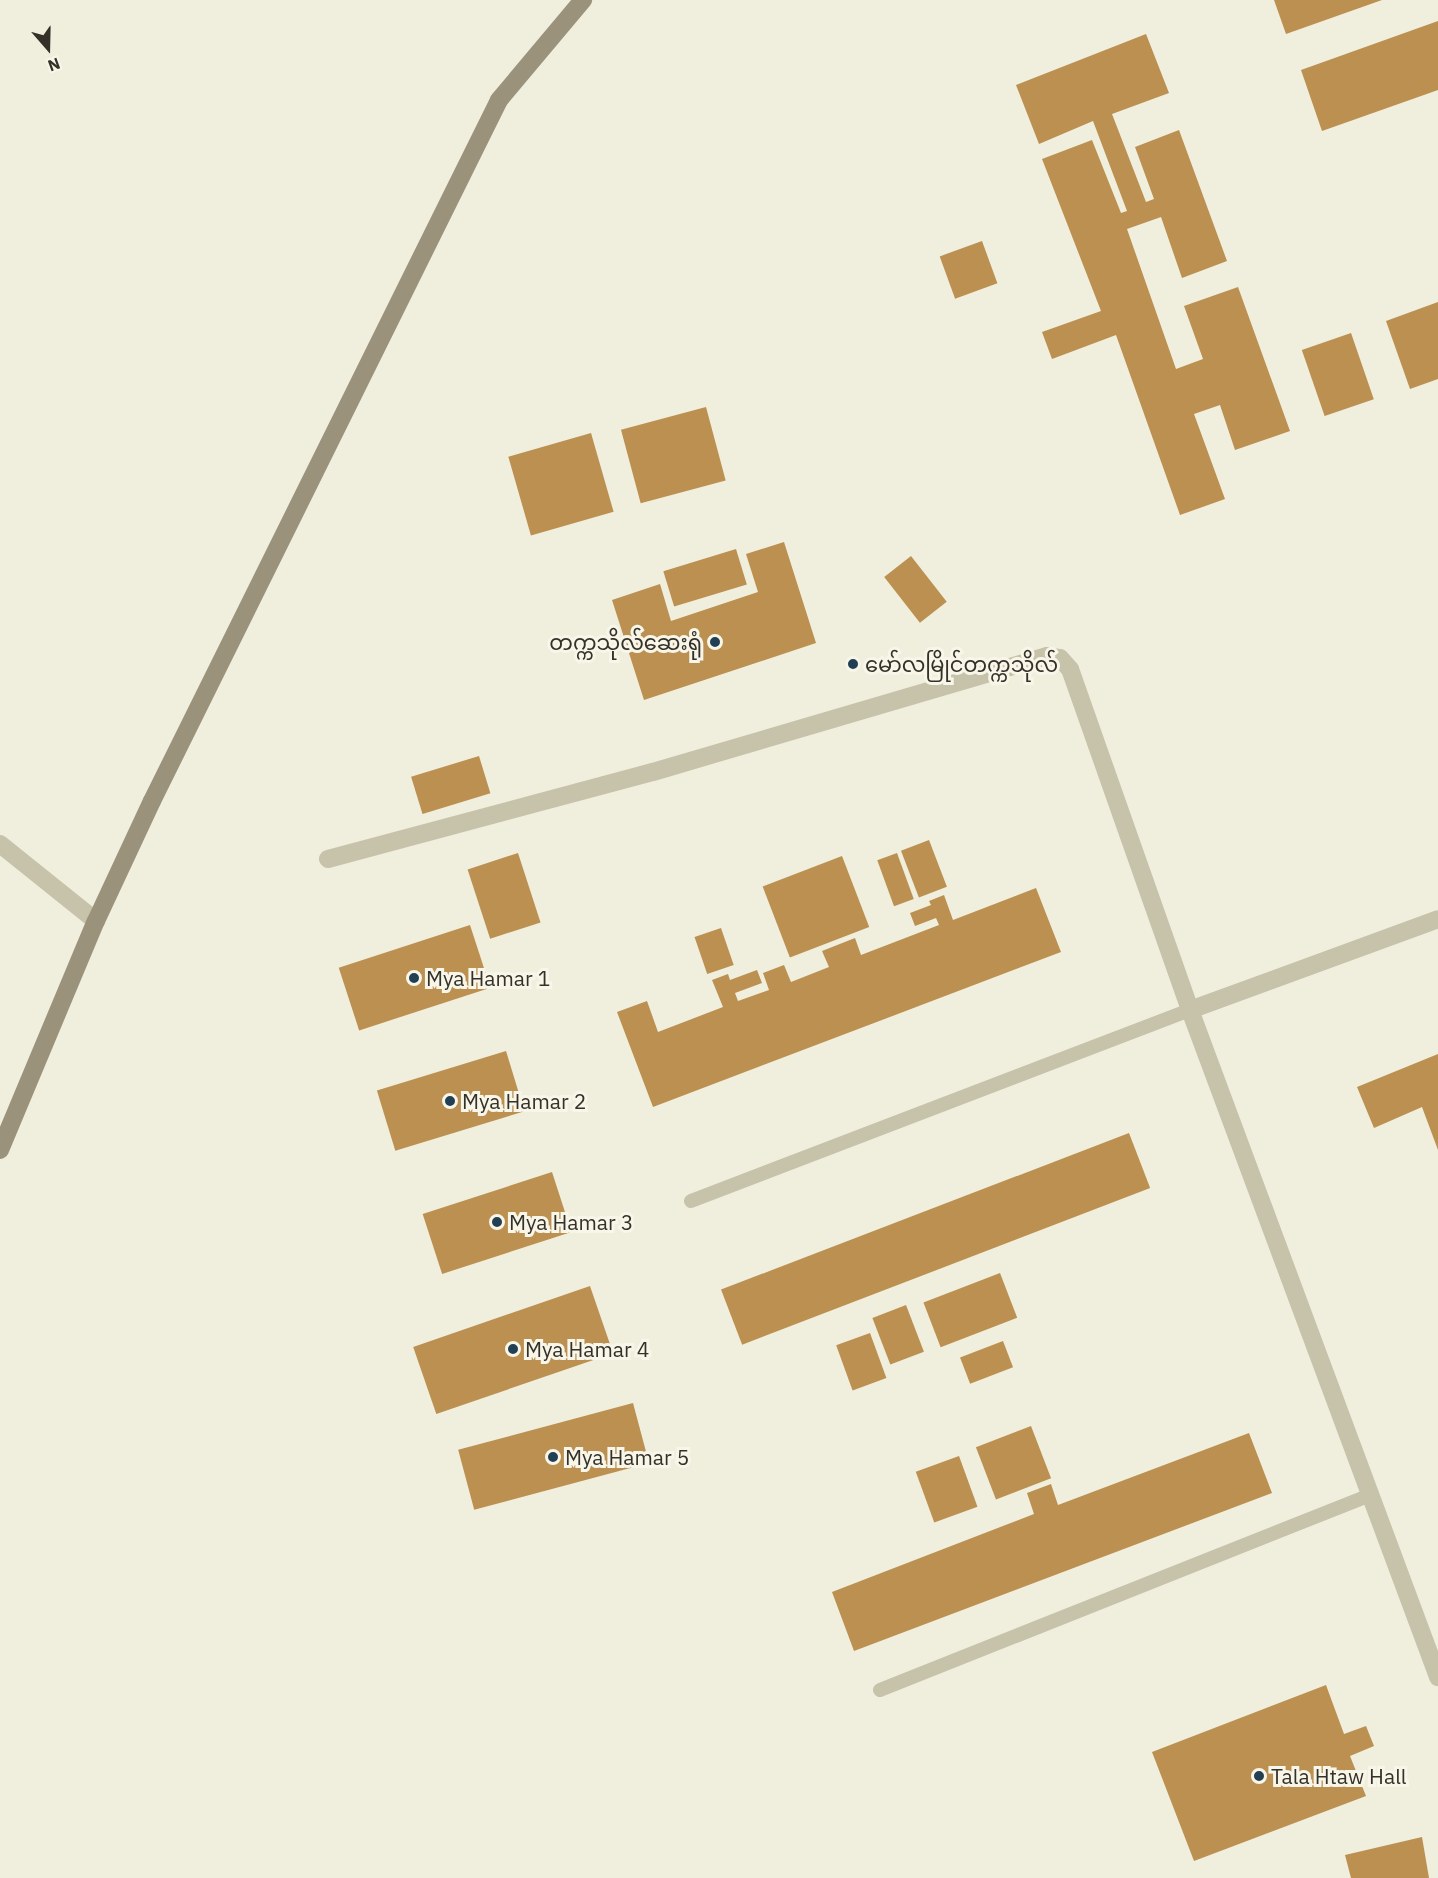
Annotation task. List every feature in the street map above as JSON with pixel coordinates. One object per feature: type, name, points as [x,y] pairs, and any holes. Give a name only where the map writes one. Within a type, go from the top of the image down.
[{"type":"main road","points":[[0,1150],[96,921],[499,100],[583,0]]},
{"type":"street","points":[[328,859],[653,772],[1047,656],[1060,658],[1070,669],[1190,1010],[1438,1677]]},
{"type":"street","points":[[0,844],[96,921]]},
{"type":"street","points":[[1190,1010],[1438,919]]},
{"type":"lane","points":[[691,1201],[1190,1010]]},
{"type":"lane","points":[[880,1690],[1370,1495]]},
{"type":"building","points":[[1274,0],[1382,0],[1286,34]]},
{"type":"building","points":[[1438,21],[1438,90],[1322,131],[1301,70]]},
{"type":"building","points":[[1146,34],[1169,93],[1112,114],[1146,202],[1154,199],[1135,147],[1179,130],[1227,261],[1182,278],[1161,217],[1127,229],[1176,369],[1203,359],[1184,306],[1238,287],[1290,431],[1235,450],[1220,405],[1194,414],[1225,499],[1180,515],[1116,335],[1052,359],[1042,332],[1101,311],[1042,159],[1092,140],[1121,213],[1127,211],[1093,121],[1039,144],[1016,85]]},
{"type":"building","points":[[982,241],[997,283],[955,299],[940,256]]},
{"type":"building","points":[[1438,302],[1438,379],[1410,389],[1386,321]]},
{"type":"building","points":[[1351,333],[1374,399],[1325,416],[1302,350]]},
{"type":"building","points":[[706,407],[726,480],[641,503],[621,430]]},
{"type":"building","points":[[591,433],[614,512],[531,536],[508,457]]},
{"type":"building","points":[[784,542],[816,643],[644,700],[612,600],[660,584],[671,621],[758,592],[746,554]]},
{"type":"building","points":[[736,549],[747,584],[674,607],[663,571]]},
{"type":"building","points":[[911,556],[947,602],[920,623],[884,577]]},
{"type":"building","points":[[479,756],[490,793],[423,814],[411,777]]},
{"type":"building","points":[[929,840],[947,887],[919,897],[901,851]]},
{"type":"building","points":[[518,853],[541,922],[490,939],[468,869]]},
{"type":"building","points":[[897,853],[914,899],[894,906],[877,860]]},
{"type":"building","points":[[842,856],[869,927],[790,957],[763,886]]},
{"type":"building","points":[[1036,888],[1061,952],[653,1107],[617,1012],[647,1001],[658,1032],[723,1007],[712,980],[728,974],[730,980],[757,970],[762,983],[735,993],[738,1001],[769,990],[763,973],[784,965],[791,982],[829,967],[822,951],[855,938],[861,955],[939,925],[936,918],[915,926],[910,913],[931,905],[929,901],[944,895],[953,920]]},
{"type":"building","name":"Mya Hamar 1","points":[[470,925],[490,988],[359,1030],[339,968]]},
{"type":"building","points":[[721,928],[734,965],[707,974],[695,937]]},
{"type":"building","name":"Mya Hamar 2","points":[[506,1051],[524,1111],[395,1151],[377,1090]]},
{"type":"building","points":[[1438,1054],[1438,1150],[1422,1107],[1374,1128],[1357,1087]]},
{"type":"building","points":[[1129,1133],[1150,1188],[742,1345],[721,1290]]},
{"type":"building","name":"Mya Hamar 3","points":[[552,1172],[571,1232],[442,1274],[423,1214]]},
{"type":"building","points":[[1000,1273],[1017,1318],[941,1347],[923,1302]]},
{"type":"building","name":"Mya Hamar 4","points":[[590,1286],[613,1353],[436,1414],[413,1347]]},
{"type":"building","points":[[906,1305],[924,1352],[890,1365],[872,1318]]},
{"type":"building","points":[[870,1333],[886,1378],[853,1390],[836,1345]]},
{"type":"building","points":[[1003,1341],[1013,1367],[970,1384],[960,1357]]},
{"type":"building","name":"Mya Hamar 5","points":[[633,1403],[649,1463],[474,1510],[458,1450]]},
{"type":"building","points":[[1031,1426],[1051,1478],[996,1499],[976,1447]]},
{"type":"building","points":[[1249,1433],[1272,1493],[854,1651],[832,1592],[1034,1514],[1027,1493],[1051,1484],[1058,1505]]},
{"type":"building","points":[[959,1456],[977,1507],[934,1522],[916,1472]]},
{"type":"building","name":"Tala Htaw Hall","points":[[1326,1685],[1344,1734],[1366,1726],[1374,1746],[1350,1756],[1366,1796],[1194,1861],[1152,1752]]},
{"type":"building","points":[[1422,1837],[1429,1878],[1351,1878],[1345,1855]]},
{"type":"place","name":"တက္ကသိုလ်ဆေးရုံ","points":[[715,642]]},
{"type":"place","name":"မော်လမြိုင်တက္ကသိုလ်","points":[[853,664]]},
{"type":"place","name":"Mya Hamar 1","points":[[414,978]]},
{"type":"place","name":"Mya Hamar 2","points":[[450,1101]]},
{"type":"place","name":"Mya Hamar 3","points":[[497,1222]]},
{"type":"place","name":"Mya Hamar 4","points":[[513,1349]]},
{"type":"place","name":"Mya Hamar 5","points":[[553,1457]]},
{"type":"place","name":"Tala Htaw Hall","points":[[1259,1776]]}]
